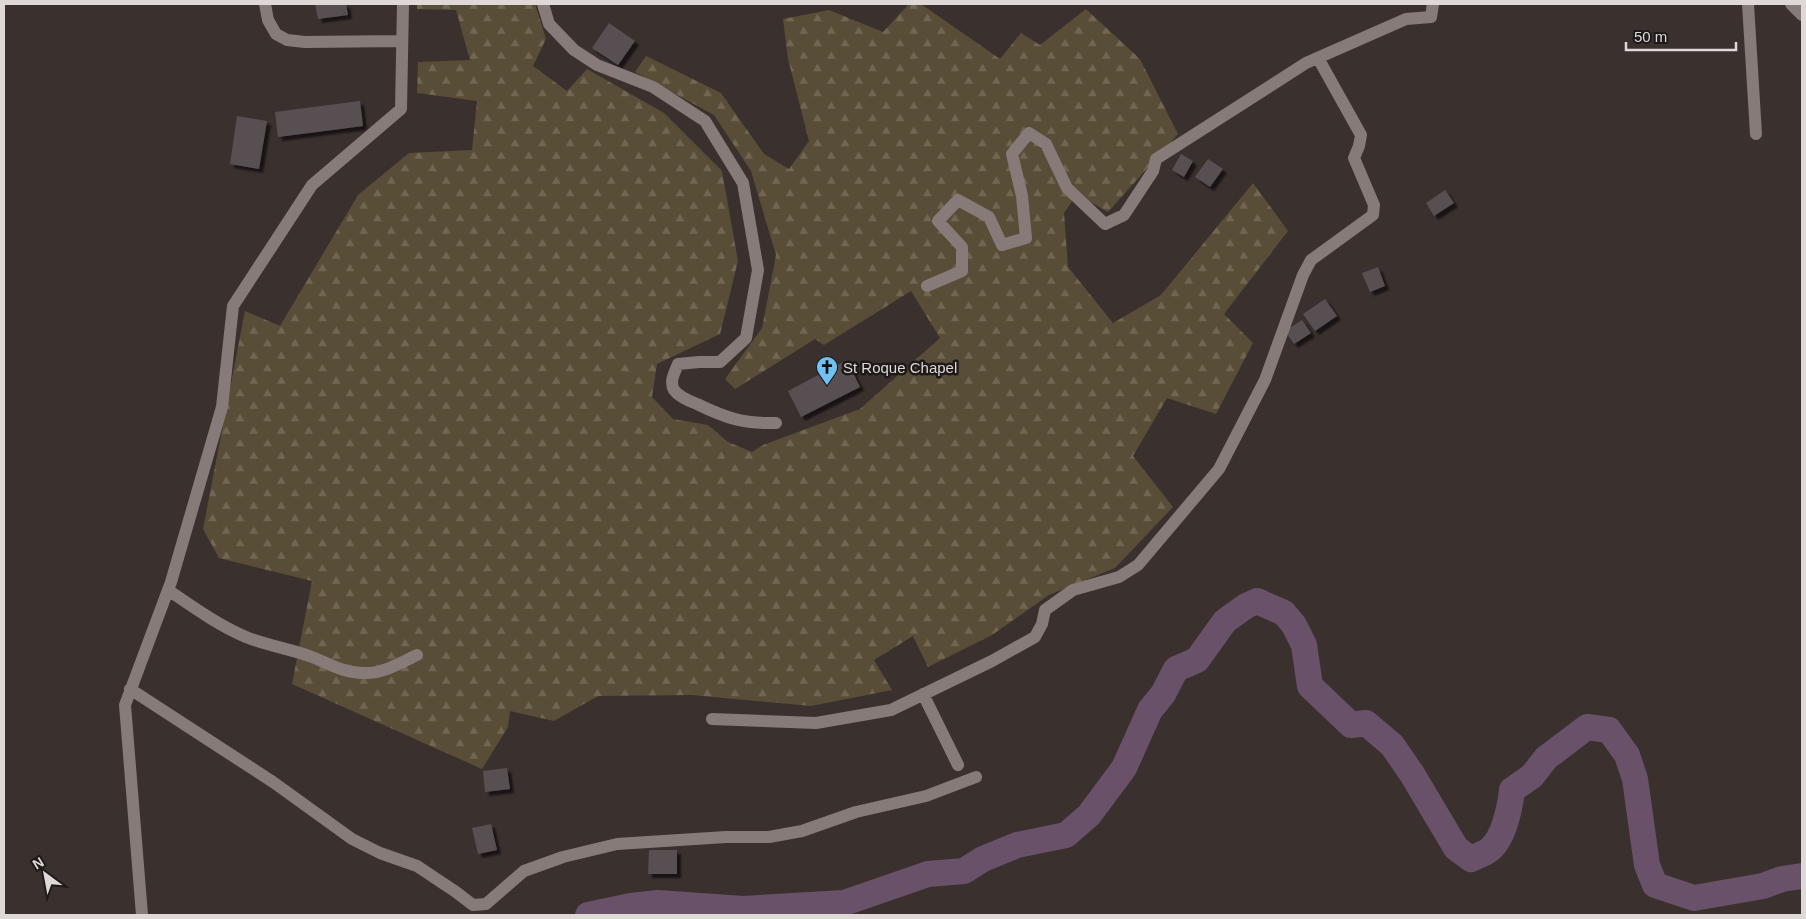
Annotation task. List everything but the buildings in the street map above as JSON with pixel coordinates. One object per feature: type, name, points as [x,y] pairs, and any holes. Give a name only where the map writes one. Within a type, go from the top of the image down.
[{"type":"street","points":[[265,4],[268,20],[276,34],[287,40],[305,42],[402,41]]},
{"type":"street","points":[[142,915],[124,705],[168,590],[222,406],[233,306],[312,184],[401,109],[403,4]]},
{"type":"street","points":[[543,4],[550,24],[574,50],[597,65],[653,86],[705,121],[743,183],[758,270],[746,338],[720,362],[678,364],[672,378],[673,389],[682,398],[726,418],[759,424],[776,423]]},
{"type":"street","points":[[927,286],[962,271],[962,248],[938,221],[958,200],[989,217],[1002,245],[1026,238],[1022,196],[1012,154],[1029,133],[1046,144],[1067,188],[1105,224],[1124,215],[1153,171],[1156,159],[1306,63],[1406,19],[1431,17],[1432,4]]},
{"type":"street","points":[[1748,4],[1756,134]]},
{"type":"street","points":[[1791,4],[1802,15]]},
{"type":"street","points":[[712,719],[816,722],[891,710],[992,661],[1035,637],[1042,624],[1045,610],[1073,590],[1120,577],[1138,565],[1219,469],[1265,380],[1303,275],[1311,260],[1373,215],[1374,205],[1354,158],[1359,146],[1360,136],[1318,58]]},
{"type":"street","points":[[168,590],[207,617],[247,638],[313,658],[328,666],[350,672],[364,674],[378,672],[417,656]]},
{"type":"street","points":[[130,689],[273,782],[352,839],[380,853],[417,866],[473,905],[486,904],[524,871],[563,856],[617,844],[726,837],[769,837],[802,831],[856,812],[926,796],[976,777]]},
{"type":"street","points":[[923,694],[958,765]]},
{"type":"green space","points":[[417,4],[535,4],[546,39],[533,66],[567,91],[587,69],[664,113],[722,171],[738,261],[720,334],[657,364],[652,397],[673,419],[708,425],[728,442],[752,452],[763,445],[860,409],[940,338],[911,291],[824,345],[815,339],[735,389],[725,379],[762,328],[776,255],[751,171],[714,115],[635,72],[646,56],[721,93],[764,154],[789,169],[809,141],[788,59],[783,19],[829,10],[883,32],[909,4],[921,4],[1000,59],[1021,33],[1040,45],[1086,9],[1140,59],[1178,134],[1108,212],[1077,194],[1064,213],[1068,267],[1113,323],[1161,295],[1253,183],[1288,231],[1224,314],[1253,343],[1216,414],[1167,398],[1133,456],[1173,507],[1115,568],[1049,595],[992,635],[928,667],[913,636],[874,660],[892,690],[811,706],[692,695],[598,696],[554,721],[510,711],[508,727],[482,769],[292,684],[312,581],[219,558],[203,529],[245,311],[280,326],[358,195],[409,153],[472,150],[477,101],[417,93],[418,62],[470,60],[456,10],[417,9]]},
{"type":"waterway","points":[[588,915],[631,906],[658,903],[743,909],[844,903],[928,874],[964,871],[983,859],[1017,845],[1066,835],[1089,815],[1124,768],[1150,710],[1163,694],[1176,669],[1197,660],[1225,621],[1246,606],[1257,601],[1284,613],[1294,625],[1304,645],[1310,686],[1351,725],[1366,723],[1392,745],[1412,774],[1456,848],[1471,859],[1489,850],[1499,838],[1508,814],[1512,790],[1532,776],[1546,758],[1587,727],[1609,730],[1627,755],[1635,779],[1647,865],[1655,885],[1694,898],[1763,886],[1782,879],[1802,876]]},
{"type":"place","name":"St Roque Chapel","points":[[827,386]]}]
